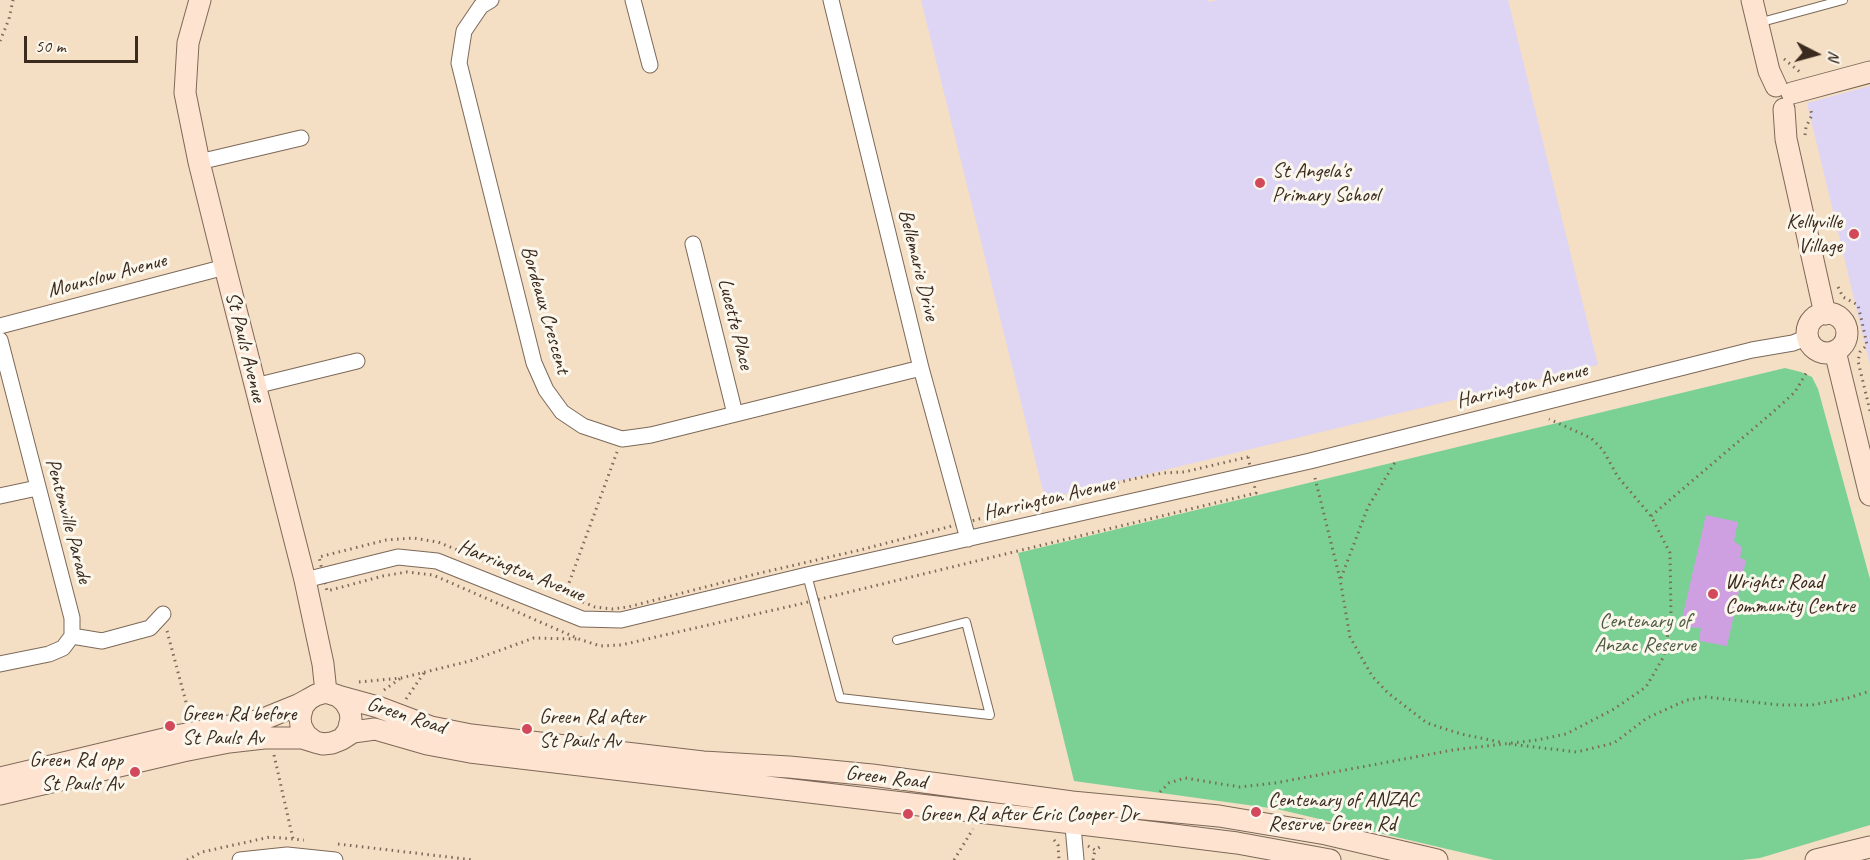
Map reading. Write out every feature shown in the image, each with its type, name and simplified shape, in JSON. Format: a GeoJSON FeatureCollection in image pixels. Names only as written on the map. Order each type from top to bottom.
{"type":"FeatureCollection","features":[{"type":"Feature","properties":{"kind":"main road","name":"St Pauls Avenue"},"geometry":{"type":"LineString","coordinates":[[200,0],[188,44],[185,93],[199,162],[305,580],[322,664],[324,696]]}},
{"type":"Feature","properties":{"kind":"main road"},"geometry":{"type":"LineString","coordinates":[[1752,0],[1769,71],[1790,95],[1786,139],[1825,314]]}},
{"type":"Feature","properties":{"kind":"main road"},"geometry":{"type":"LineString","coordinates":[[1790,95],[1870,72]]}},
{"type":"Feature","properties":{"kind":"main road"},"geometry":{"type":"LineString","coordinates":[[1820,315],[1835,315],[1845,326],[1845,341],[1835,351],[1825,353],[1816,350],[1808,337],[1807,332],[1811,322],[1820,315]]}},
{"type":"Feature","properties":{"kind":"main road"},"geometry":{"type":"LineString","coordinates":[[1835,351],[1870,495]]}},
{"type":"Feature","properties":{"kind":"main road"},"geometry":{"type":"LineString","coordinates":[[315,742],[306,735],[301,726],[300,717],[303,706],[324,696]]}},
{"type":"Feature","properties":{"kind":"main road"},"geometry":{"type":"LineString","coordinates":[[0,778],[181,735],[261,720],[324,696],[345,702],[350,711],[348,731],[342,739],[332,743],[323,744],[302,738],[264,738],[229,742],[172,753],[0,795]]}},
{"type":"Feature","properties":{"kind":"main road","name":"Green Road"},"geometry":{"type":"LineString","coordinates":[[324,696],[378,707],[431,727],[471,735],[703,762],[860,774],[1330,860]]}},
{"type":"Feature","properties":{"kind":"main road","name":"Green Road"},"geometry":{"type":"LineString","coordinates":[[342,739],[352,732],[375,729],[427,744],[470,752],[1072,812],[1219,816],[1326,834],[1437,860]]}},
{"type":"Feature","properties":{"kind":"main road"},"geometry":{"type":"LineString","coordinates":[[1816,860],[1870,847]]}},
{"type":"Feature","properties":{"kind":"street","name":"Bordeaux Crescent"},"geometry":{"type":"LineString","coordinates":[[491,0],[481,6],[464,31],[459,63],[534,363],[546,390],[562,411],[583,426],[621,439],[651,435],[921,369]]}},
{"type":"Feature","properties":{"kind":"street"},"geometry":{"type":"LineString","coordinates":[[633,0],[650,65]]}},
{"type":"Feature","properties":{"kind":"street","name":"Bellemarie Drive"},"geometry":{"type":"LineString","coordinates":[[831,0],[921,369],[968,539]]}},
{"type":"Feature","properties":{"kind":"street"},"geometry":{"type":"LineString","coordinates":[[199,162],[301,138]]}},
{"type":"Feature","properties":{"kind":"street","name":"Lucette Place"},"geometry":{"type":"LineString","coordinates":[[693,244],[735,414]]}},
{"type":"Feature","properties":{"kind":"street","name":"Mounslow Avenue"},"geometry":{"type":"LineString","coordinates":[[0,326],[225,267]]}},
{"type":"Feature","properties":{"kind":"street","name":"Harrington Avenue"},"geometry":{"type":"LineString","coordinates":[[305,580],[398,557],[437,561],[582,620],[621,620],[807,575],[1311,461],[1752,350],[1793,343],[1808,337]]}},
{"type":"Feature","properties":{"kind":"street","name":"Pentonville Parade"},"geometry":{"type":"LineString","coordinates":[[0,340],[72,618],[72,636]]}},
{"type":"Feature","properties":{"kind":"street"},"geometry":{"type":"LineString","coordinates":[[255,386],[357,362]]}},
{"type":"Feature","properties":{"kind":"street"},"geometry":{"type":"LineString","coordinates":[[0,496],[38,488]]}},
{"type":"Feature","properties":{"kind":"street"},"geometry":{"type":"LineString","coordinates":[[0,664],[49,654],[63,648],[72,636],[102,640],[150,628],[163,614]]}},
{"type":"Feature","properties":{"kind":"street"},"geometry":{"type":"LineString","coordinates":[[1072,812],[1076,860]]}},
{"type":"Feature","properties":{"kind":"street"},"geometry":{"type":"LineString","coordinates":[[240,860],[287,855],[335,860]]}},
{"type":"Feature","properties":{"kind":"lane"},"geometry":{"type":"LineString","coordinates":[[1757,23],[1843,0]]}},
{"type":"Feature","properties":{"kind":"lane"},"geometry":{"type":"LineString","coordinates":[[807,575],[840,698],[990,715],[966,622],[897,640]]}},
{"type":"Feature","properties":{"kind":"path"},"geometry":{"type":"LineString","coordinates":[[0,41],[9,19],[13,0]]}},
{"type":"Feature","properties":{"kind":"path"},"geometry":{"type":"LineString","coordinates":[[1783,58],[1800,71],[1790,95],[1812,115],[1806,127],[1804,141]]}},
{"type":"Feature","properties":{"kind":"path"},"geometry":{"type":"LineString","coordinates":[[1838,285],[1843,297],[1858,305],[1867,345],[1860,352],[1858,361],[1870,411]]}},
{"type":"Feature","properties":{"kind":"path"},"geometry":{"type":"LineString","coordinates":[[1651,516],[1795,392],[1808,370]]}},
{"type":"Feature","properties":{"kind":"path"},"geometry":{"type":"LineString","coordinates":[[1160,792],[1169,783],[1185,778],[1240,787],[1275,783],[1432,753],[1537,740],[1566,734],[1614,710],[1646,687],[1664,656],[1671,616],[1670,553],[1651,516],[1618,477],[1603,450],[1591,438],[1549,419]]}},
{"type":"Feature","properties":{"kind":"path"},"geometry":{"type":"LineString","coordinates":[[565,594],[621,439]]}},
{"type":"Feature","properties":{"kind":"path"},"geometry":{"type":"LineString","coordinates":[[979,519],[1063,500],[1083,491],[1133,479],[1163,473],[1184,472],[1248,458]]}},
{"type":"Feature","properties":{"kind":"path"},"geometry":{"type":"LineString","coordinates":[[1340,579],[1368,507],[1397,459]]}},
{"type":"Feature","properties":{"kind":"path"},"geometry":{"type":"LineString","coordinates":[[1315,478],[1340,579],[1350,637],[1372,676],[1388,693],[1427,723],[1461,734],[1502,743],[1577,752],[1614,743],[1647,718],[1688,700],[1706,697],[1780,705],[1812,705],[1870,691]]}},
{"type":"Feature","properties":{"kind":"path"},"geometry":{"type":"LineString","coordinates":[[319,557],[386,540],[413,538],[438,542],[595,607],[612,609],[628,607],[947,527]]}},
{"type":"Feature","properties":{"kind":"path"},"geometry":{"type":"LineString","coordinates":[[163,614],[190,717]]}},
{"type":"Feature","properties":{"kind":"path"},"geometry":{"type":"LineString","coordinates":[[357,682],[401,678],[470,661],[534,638],[579,639]]}},
{"type":"Feature","properties":{"kind":"path"},"geometry":{"type":"LineString","coordinates":[[404,705],[408,694],[415,689],[425,672]]}},
{"type":"Feature","properties":{"kind":"path"},"geometry":{"type":"LineString","coordinates":[[380,693],[401,678]]}},
{"type":"Feature","properties":{"kind":"path"},"geometry":{"type":"LineString","coordinates":[[273,750],[297,856]]}},
{"type":"Feature","properties":{"kind":"path"},"geometry":{"type":"LineString","coordinates":[[954,860],[974,827]]}},
{"type":"Feature","properties":{"kind":"path"},"geometry":{"type":"LineString","coordinates":[[1058,845],[1059,860]]}},
{"type":"Feature","properties":{"kind":"path"},"geometry":{"type":"LineString","coordinates":[[1093,860],[1095,850]]}},
{"type":"Feature","properties":{"kind":"shaded area","name":"St Angela's Primary School"},"geometry":{"type":"Polygon","coordinates":[[[921,0],[1208,0],[1209,2],[1217,0],[1508,0],[1598,365],[1045,499],[921,0]]]}},
{"type":"Feature","properties":{"kind":"shaded area","name":"Kellyville Village"},"geometry":{"type":"Polygon","coordinates":[[[1870,86],[1870,365],[1807,103],[1870,86]]]}},
{"type":"Feature","properties":{"kind":"green space","name":"Centenary of Anzac Reserve"},"geometry":{"type":"Polygon","coordinates":[[[1785,368],[1812,377],[1818,389],[1870,579],[1870,825],[1760,858],[1742,860],[1494,860],[1277,809],[1074,781],[1018,553],[1785,368]]]}},
{"type":"Feature","properties":{"kind":"building","name":"Wrights Road Community Centre"},"geometry":{"type":"Polygon","coordinates":[[[1706,515],[1738,522],[1734,541],[1742,547],[1740,558],[1746,560],[1727,646],[1699,641],[1701,628],[1680,627],[1706,515]]]}},
{"type":"Feature","properties":{"kind":"place","name":"St Angela's Primary School"},"geometry":{"type":"Point","coordinates":[1260,183]}},
{"type":"Feature","properties":{"kind":"place","name":"Kellyville Village"},"geometry":{"type":"Point","coordinates":[1854,234]}},
{"type":"Feature","properties":{"kind":"place","name":"Wrights Road Community Centre"},"geometry":{"type":"Point","coordinates":[1713,594]}},
{"type":"Feature","properties":{"kind":"place","name":"Green Rd before St Pauls Av"},"geometry":{"type":"Point","coordinates":[170,726]}},
{"type":"Feature","properties":{"kind":"place","name":"Green Rd after St Pauls Av"},"geometry":{"type":"Point","coordinates":[527,729]}},
{"type":"Feature","properties":{"kind":"place","name":"Green Rd opp St Pauls Av"},"geometry":{"type":"Point","coordinates":[135,772]}},
{"type":"Feature","properties":{"kind":"place","name":"Centenary of ANZAC Reserve, Green Rd"},"geometry":{"type":"Point","coordinates":[1256,812]}},
{"type":"Feature","properties":{"kind":"place","name":"Green Rd after Eric Cooper Dr"},"geometry":{"type":"Point","coordinates":[908,814]}}]}
